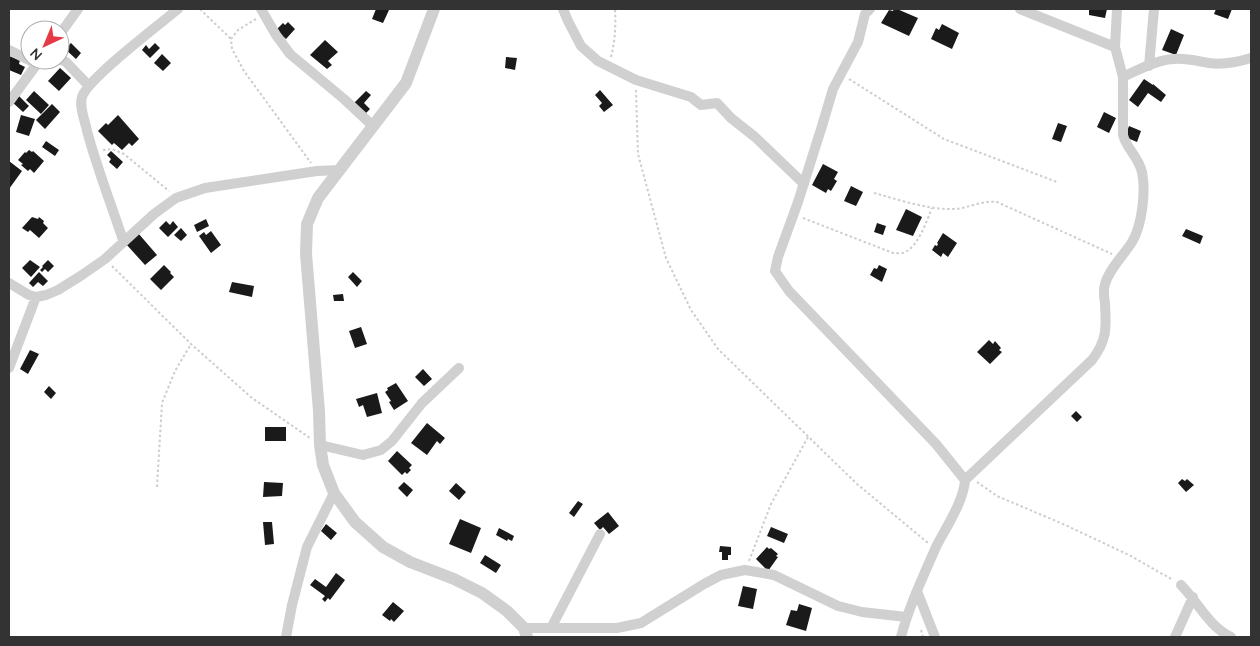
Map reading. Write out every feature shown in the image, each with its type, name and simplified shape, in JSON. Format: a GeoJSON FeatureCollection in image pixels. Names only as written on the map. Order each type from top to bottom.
{"type":"FeatureCollection","features":[{"type":"Feature","properties":{"kind":"street"},"geometry":{"type":"LineString","coordinates":[[70,20],[78,9]]}},
{"type":"Feature","properties":{"kind":"street"},"geometry":{"type":"LineString","coordinates":[[123,240],[92,152],[82,111],[82,97],[88,85],[178,9]]}},
{"type":"Feature","properties":{"kind":"street"},"geometry":{"type":"LineString","coordinates":[[434,9],[406,83],[318,198],[307,224],[306,254],[323,465],[334,493],[355,522],[383,547],[410,562],[454,579],[482,593],[507,611],[526,633],[551,628],[617,628],[641,623],[721,575],[745,570],[774,576],[838,606],[862,612],[906,618]]}},
{"type":"Feature","properties":{"kind":"street"},"geometry":{"type":"LineString","coordinates":[[563,9],[581,46],[598,61],[636,80],[691,97],[701,105],[717,103],[804,184]]}},
{"type":"Feature","properties":{"kind":"street"},"geometry":{"type":"LineString","coordinates":[[870,9],[865,14],[858,42],[850,59],[832,89],[804,184],[775,268],[789,291],[967,478]]}},
{"type":"Feature","properties":{"kind":"street"},"geometry":{"type":"LineString","coordinates":[[1020,9],[1115,47]]}},
{"type":"Feature","properties":{"kind":"street"},"geometry":{"type":"LineString","coordinates":[[901,637],[906,618],[917,591],[958,504],[967,478],[1092,360],[1098,353],[1106,333],[1105,284],[1133,240],[1140,219],[1144,194],[1139,162],[1124,140],[1123,135],[1123,77],[1115,47],[1116,9]]}},
{"type":"Feature","properties":{"kind":"street"},"geometry":{"type":"LineString","coordinates":[[1149,66],[1154,9]]}},
{"type":"Feature","properties":{"kind":"street"},"geometry":{"type":"LineString","coordinates":[[262,11],[290,54],[373,126]]}},
{"type":"Feature","properties":{"kind":"street"},"geometry":{"type":"LineString","coordinates":[[1123,77],[1145,65],[1149,66],[1171,58],[1193,59],[1210,63],[1236,62],[1251,58]]}},
{"type":"Feature","properties":{"kind":"street"},"geometry":{"type":"LineString","coordinates":[[70,66],[88,85]]}},
{"type":"Feature","properties":{"kind":"street"},"geometry":{"type":"LineString","coordinates":[[9,102],[34,70]]}},
{"type":"Feature","properties":{"kind":"street"},"geometry":{"type":"LineString","coordinates":[[9,283],[36,297],[58,290],[82,276],[105,259],[123,240],[176,198],[205,188],[340,170]]}},
{"type":"Feature","properties":{"kind":"street"},"geometry":{"type":"LineString","coordinates":[[9,368],[36,297]]}},
{"type":"Feature","properties":{"kind":"street"},"geometry":{"type":"LineString","coordinates":[[320,445],[363,455],[382,450],[392,441],[422,403],[459,368]]}},
{"type":"Feature","properties":{"kind":"street"},"geometry":{"type":"LineString","coordinates":[[286,637],[307,546],[334,493]]}},
{"type":"Feature","properties":{"kind":"street"},"geometry":{"type":"LineString","coordinates":[[551,628],[600,534]]}},
{"type":"Feature","properties":{"kind":"street"},"geometry":{"type":"LineString","coordinates":[[1182,585],[1208,619],[1223,633],[1231,637]]}},
{"type":"Feature","properties":{"kind":"street"},"geometry":{"type":"LineString","coordinates":[[917,591],[935,637]]}},
{"type":"Feature","properties":{"kind":"street"},"geometry":{"type":"LineString","coordinates":[[1175,637],[1193,597]]}},
{"type":"Feature","properties":{"kind":"path"},"geometry":{"type":"LineString","coordinates":[[200,9],[231,40],[232,48],[244,72],[317,172]]}},
{"type":"Feature","properties":{"kind":"path"},"geometry":{"type":"LineString","coordinates":[[608,67],[613,48],[615,9]]}},
{"type":"Feature","properties":{"kind":"path"},"geometry":{"type":"LineString","coordinates":[[231,40],[238,30],[262,11]]}},
{"type":"Feature","properties":{"kind":"path"},"geometry":{"type":"LineString","coordinates":[[840,74],[944,139],[1057,182]]}},
{"type":"Feature","properties":{"kind":"path"},"geometry":{"type":"LineString","coordinates":[[636,80],[638,154],[666,258],[691,310],[718,349],[857,484],[936,549]]}},
{"type":"Feature","properties":{"kind":"path"},"geometry":{"type":"LineString","coordinates":[[92,152],[112,149],[124,154],[176,198]]}},
{"type":"Feature","properties":{"kind":"path"},"geometry":{"type":"LineString","coordinates":[[874,193],[932,208],[956,209],[988,200],[997,202],[1120,258]]}},
{"type":"Feature","properties":{"kind":"path"},"geometry":{"type":"LineString","coordinates":[[794,214],[893,253],[900,253],[906,252],[914,245],[924,228],[932,208]]}},
{"type":"Feature","properties":{"kind":"path"},"geometry":{"type":"LineString","coordinates":[[105,259],[191,344],[252,398],[320,445]]}},
{"type":"Feature","properties":{"kind":"path"},"geometry":{"type":"LineString","coordinates":[[157,487],[162,403],[175,371],[191,344]]}},
{"type":"Feature","properties":{"kind":"path"},"geometry":{"type":"LineString","coordinates":[[745,570],[771,504],[808,436]]}},
{"type":"Feature","properties":{"kind":"path"},"geometry":{"type":"LineString","coordinates":[[967,478],[997,496],[1128,555],[1182,585]]}},
{"type":"Feature","properties":{"kind":"building"},"geometry":{"type":"Polygon","coordinates":[[[376,9],[389,10],[383,23],[372,19],[376,9]]]}},
{"type":"Feature","properties":{"kind":"building"},"geometry":{"type":"Polygon","coordinates":[[[894,9],[918,18],[909,36],[881,23],[889,10],[893,11],[894,9]]]}},
{"type":"Feature","properties":{"kind":"building"},"geometry":{"type":"Polygon","coordinates":[[[1089,9],[1107,9],[1105,18],[1089,15],[1089,9]]]}},
{"type":"Feature","properties":{"kind":"building"},"geometry":{"type":"Polygon","coordinates":[[[1216,9],[1232,9],[1228,19],[1214,14],[1216,9]]]}},
{"type":"Feature","properties":{"kind":"building"},"geometry":{"type":"Polygon","coordinates":[[[288,22],[295,29],[286,39],[276,30],[283,23],[285,25],[288,22]]]}},
{"type":"Feature","properties":{"kind":"building"},"geometry":{"type":"Polygon","coordinates":[[[942,24],[959,33],[952,49],[931,39],[936,28],[939,30],[942,24]]]}},
{"type":"Feature","properties":{"kind":"building"},"geometry":{"type":"Polygon","coordinates":[[[1171,29],[1184,35],[1176,55],[1162,50],[1171,29]]]}},
{"type":"Feature","properties":{"kind":"building"},"geometry":{"type":"Polygon","coordinates":[[[325,40],[338,52],[328,61],[332,65],[327,69],[310,55],[325,40]]]}},
{"type":"Feature","properties":{"kind":"building"},"geometry":{"type":"Polygon","coordinates":[[[155,43],[160,48],[150,58],[142,50],[146,45],[149,49],[155,43]]]}},
{"type":"Feature","properties":{"kind":"building"},"geometry":{"type":"Polygon","coordinates":[[[70,44],[81,53],[76,59],[70,54],[70,44]]]}},
{"type":"Feature","properties":{"kind":"building"},"geometry":{"type":"Polygon","coordinates":[[[162,54],[171,63],[163,71],[154,63],[162,54]]]}},
{"type":"Feature","properties":{"kind":"building"},"geometry":{"type":"Polygon","coordinates":[[[9,56],[20,60],[20,70],[24,70],[21,75],[9,70],[9,56]]]}},
{"type":"Feature","properties":{"kind":"building"},"geometry":{"type":"Polygon","coordinates":[[[506,57],[517,58],[515,70],[505,68],[506,57]]]}},
{"type":"Feature","properties":{"kind":"building"},"geometry":{"type":"Polygon","coordinates":[[[58,70],[62,70],[71,78],[59,91],[48,81],[58,70]]]}},
{"type":"Feature","properties":{"kind":"building"},"geometry":{"type":"Polygon","coordinates":[[[1144,79],[1166,95],[1161,102],[1148,93],[1138,107],[1129,100],[1144,79]]]}},
{"type":"Feature","properties":{"kind":"building"},"geometry":{"type":"Polygon","coordinates":[[[600,90],[613,105],[604,112],[599,106],[602,103],[595,95],[600,90]]]}},
{"type":"Feature","properties":{"kind":"building"},"geometry":{"type":"Polygon","coordinates":[[[34,91],[49,105],[41,114],[26,100],[34,91]]]}},
{"type":"Feature","properties":{"kind":"building"},"geometry":{"type":"Polygon","coordinates":[[[366,91],[371,95],[364,103],[370,109],[364,115],[353,104],[366,91]]]}},
{"type":"Feature","properties":{"kind":"building"},"geometry":{"type":"Polygon","coordinates":[[[17,94],[29,106],[23,112],[11,101],[17,94]]]}},
{"type":"Feature","properties":{"kind":"building"},"geometry":{"type":"Polygon","coordinates":[[[52,104],[60,112],[45,129],[36,120],[52,104]]]}},
{"type":"Feature","properties":{"kind":"building"},"geometry":{"type":"Polygon","coordinates":[[[1104,112],[1116,118],[1109,133],[1097,127],[1104,112]]]}},
{"type":"Feature","properties":{"kind":"building"},"geometry":{"type":"Polygon","coordinates":[[[21,115],[35,119],[29,136],[16,132],[21,115]]]}},
{"type":"Feature","properties":{"kind":"building"},"geometry":{"type":"Polygon","coordinates":[[[118,115],[139,139],[132,146],[129,143],[122,150],[114,143],[112,145],[98,131],[106,123],[108,125],[118,115]]]}},
{"type":"Feature","properties":{"kind":"building"},"geometry":{"type":"Polygon","coordinates":[[[1058,123],[1067,126],[1061,142],[1052,139],[1058,123]]]}},
{"type":"Feature","properties":{"kind":"building"},"geometry":{"type":"Polygon","coordinates":[[[1129,126],[1141,131],[1137,142],[1125,137],[1129,126]]]}},
{"type":"Feature","properties":{"kind":"building"},"geometry":{"type":"Polygon","coordinates":[[[46,141],[59,150],[55,156],[42,147],[46,141]]]}},
{"type":"Feature","properties":{"kind":"building"},"geometry":{"type":"Polygon","coordinates":[[[29,150],[33,151],[44,161],[34,173],[30,169],[28,171],[18,160],[29,150]]]}},
{"type":"Feature","properties":{"kind":"building"},"geometry":{"type":"Polygon","coordinates":[[[111,151],[123,162],[117,169],[109,162],[111,159],[107,155],[111,151]]]}},
{"type":"Feature","properties":{"kind":"building"},"geometry":{"type":"Polygon","coordinates":[[[9,161],[22,171],[9,189],[10,173],[9,161]]]}},
{"type":"Feature","properties":{"kind":"building"},"geometry":{"type":"Polygon","coordinates":[[[823,164],[838,172],[834,179],[837,181],[831,191],[828,189],[826,193],[812,185],[823,164]]]}},
{"type":"Feature","properties":{"kind":"building"},"geometry":{"type":"Polygon","coordinates":[[[851,186],[863,192],[856,206],[844,201],[851,186]]]}},
{"type":"Feature","properties":{"kind":"building"},"geometry":{"type":"Polygon","coordinates":[[[906,209],[922,217],[913,236],[896,230],[906,209]]]}},
{"type":"Feature","properties":{"kind":"building"},"geometry":{"type":"Polygon","coordinates":[[[32,217],[38,219],[39,217],[48,228],[39,238],[30,230],[28,232],[22,228],[32,217]]]}},
{"type":"Feature","properties":{"kind":"building"},"geometry":{"type":"Polygon","coordinates":[[[206,219],[209,226],[197,232],[194,225],[206,219]]]}},
{"type":"Feature","properties":{"kind":"building"},"geometry":{"type":"Polygon","coordinates":[[[166,221],[170,225],[173,221],[178,227],[168,237],[159,228],[166,221]]]}},
{"type":"Feature","properties":{"kind":"building"},"geometry":{"type":"Polygon","coordinates":[[[877,223],[886,226],[883,235],[874,232],[877,223]]]}},
{"type":"Feature","properties":{"kind":"building"},"geometry":{"type":"Polygon","coordinates":[[[181,228],[187,235],[181,241],[174,235],[181,228]]]}},
{"type":"Feature","properties":{"kind":"building"},"geometry":{"type":"Polygon","coordinates":[[[1186,229],[1203,236],[1200,244],[1182,236],[1186,229]]]}},
{"type":"Feature","properties":{"kind":"building"},"geometry":{"type":"Polygon","coordinates":[[[211,231],[221,245],[211,253],[199,236],[204,232],[206,235],[211,231]]]}},
{"type":"Feature","properties":{"kind":"building"},"geometry":{"type":"Polygon","coordinates":[[[138,233],[157,255],[145,265],[126,244],[138,233]]]}},
{"type":"Feature","properties":{"kind":"building"},"geometry":{"type":"Polygon","coordinates":[[[943,233],[957,243],[948,257],[943,253],[941,257],[932,250],[935,245],[937,246],[943,233]]]}},
{"type":"Feature","properties":{"kind":"building"},"geometry":{"type":"Polygon","coordinates":[[[30,260],[40,267],[31,277],[22,268],[30,260]]]}},
{"type":"Feature","properties":{"kind":"building"},"geometry":{"type":"Polygon","coordinates":[[[48,260],[54,266],[48,272],[45,269],[42,272],[40,270],[42,266],[48,260]]]}},
{"type":"Feature","properties":{"kind":"building"},"geometry":{"type":"Polygon","coordinates":[[[164,265],[174,277],[161,290],[150,279],[164,265]]]}},
{"type":"Feature","properties":{"kind":"building"},"geometry":{"type":"Polygon","coordinates":[[[879,265],[887,269],[882,282],[870,275],[874,268],[877,269],[879,265]]]}},
{"type":"Feature","properties":{"kind":"building"},"geometry":{"type":"Polygon","coordinates":[[[39,272],[48,281],[43,286],[38,282],[33,287],[29,283],[39,272]]]}},
{"type":"Feature","properties":{"kind":"building"},"geometry":{"type":"Polygon","coordinates":[[[353,272],[362,281],[357,287],[348,277],[353,272]]]}},
{"type":"Feature","properties":{"kind":"building"},"geometry":{"type":"Polygon","coordinates":[[[232,282],[254,286],[252,297],[229,292],[232,282]]]}},
{"type":"Feature","properties":{"kind":"building"},"geometry":{"type":"Polygon","coordinates":[[[343,294],[344,301],[334,301],[333,295],[343,294]]]}},
{"type":"Feature","properties":{"kind":"building"},"geometry":{"type":"Polygon","coordinates":[[[361,327],[367,344],[355,348],[349,331],[361,327]]]}},
{"type":"Feature","properties":{"kind":"building"},"geometry":{"type":"Polygon","coordinates":[[[989,340],[993,344],[995,341],[1002,352],[990,364],[977,352],[989,340]]]}},
{"type":"Feature","properties":{"kind":"building"},"geometry":{"type":"Polygon","coordinates":[[[30,350],[39,354],[28,374],[20,369],[30,350]]]}},
{"type":"Feature","properties":{"kind":"building"},"geometry":{"type":"Polygon","coordinates":[[[423,369],[432,379],[424,386],[415,377],[423,369]]]}},
{"type":"Feature","properties":{"kind":"building"},"geometry":{"type":"Polygon","coordinates":[[[396,383],[408,401],[394,410],[385,392],[388,390],[387,388],[396,383]]]}},
{"type":"Feature","properties":{"kind":"building"},"geometry":{"type":"Polygon","coordinates":[[[49,386],[56,393],[51,399],[44,392],[49,386]]]}},
{"type":"Feature","properties":{"kind":"building"},"geometry":{"type":"Polygon","coordinates":[[[377,393],[382,413],[367,417],[363,405],[359,407],[356,399],[377,393]]]}},
{"type":"Feature","properties":{"kind":"building"},"geometry":{"type":"Polygon","coordinates":[[[1076,411],[1082,417],[1077,422],[1071,416],[1076,411]]]}},
{"type":"Feature","properties":{"kind":"building"},"geometry":{"type":"Polygon","coordinates":[[[427,423],[445,438],[440,444],[437,441],[427,455],[411,443],[427,423]]]}},
{"type":"Feature","properties":{"kind":"building"},"geometry":{"type":"Polygon","coordinates":[[[265,427],[286,427],[286,441],[265,441],[265,427]]]}},
{"type":"Feature","properties":{"kind":"building"},"geometry":{"type":"Polygon","coordinates":[[[397,451],[412,465],[409,468],[411,470],[407,474],[405,472],[402,475],[388,461],[397,451]]]}},
{"type":"Feature","properties":{"kind":"building"},"geometry":{"type":"Polygon","coordinates":[[[1182,479],[1185,481],[1187,479],[1194,485],[1186,492],[1178,483],[1182,479]]]}},
{"type":"Feature","properties":{"kind":"building"},"geometry":{"type":"Polygon","coordinates":[[[264,482],[283,483],[282,496],[263,497],[264,482]]]}},
{"type":"Feature","properties":{"kind":"building"},"geometry":{"type":"Polygon","coordinates":[[[404,482],[413,490],[407,497],[398,488],[404,482]]]}},
{"type":"Feature","properties":{"kind":"building"},"geometry":{"type":"Polygon","coordinates":[[[456,483],[466,492],[459,500],[449,491],[456,483]]]}},
{"type":"Feature","properties":{"kind":"building"},"geometry":{"type":"Polygon","coordinates":[[[578,501],[583,504],[574,517],[569,513],[578,501]]]}},
{"type":"Feature","properties":{"kind":"building"},"geometry":{"type":"Polygon","coordinates":[[[608,512],[619,526],[609,534],[603,527],[600,530],[594,523],[608,512]]]}},
{"type":"Feature","properties":{"kind":"building"},"geometry":{"type":"Polygon","coordinates":[[[460,519],[481,528],[471,553],[449,544],[460,519]]]}},
{"type":"Feature","properties":{"kind":"building"},"geometry":{"type":"Polygon","coordinates":[[[263,522],[272,522],[274,544],[265,545],[263,522]]]}},
{"type":"Feature","properties":{"kind":"building"},"geometry":{"type":"Polygon","coordinates":[[[326,524],[337,533],[331,540],[321,531],[326,524]]]}},
{"type":"Feature","properties":{"kind":"building"},"geometry":{"type":"Polygon","coordinates":[[[771,527],[788,534],[784,543],[767,536],[771,527]]]}},
{"type":"Feature","properties":{"kind":"building"},"geometry":{"type":"Polygon","coordinates":[[[499,528],[514,536],[512,541],[508,539],[507,541],[496,535],[499,528]]]}},
{"type":"Feature","properties":{"kind":"building"},"geometry":{"type":"Polygon","coordinates":[[[720,546],[731,547],[731,555],[728,555],[728,560],[722,560],[722,552],[719,552],[720,546]]]}},
{"type":"Feature","properties":{"kind":"building"},"geometry":{"type":"Polygon","coordinates":[[[767,547],[778,554],[776,556],[778,557],[768,571],[756,559],[767,547]]]}},
{"type":"Feature","properties":{"kind":"building"},"geometry":{"type":"Polygon","coordinates":[[[485,555],[501,565],[496,573],[480,563],[485,555]]]}},
{"type":"Feature","properties":{"kind":"building"},"geometry":{"type":"Polygon","coordinates":[[[336,573],[345,580],[330,600],[328,598],[325,602],[322,599],[325,596],[310,585],[315,579],[326,587],[336,573]]]}},
{"type":"Feature","properties":{"kind":"building"},"geometry":{"type":"Polygon","coordinates":[[[743,586],[757,589],[753,609],[738,606],[743,586]]]}},
{"type":"Feature","properties":{"kind":"building"},"geometry":{"type":"Polygon","coordinates":[[[393,602],[404,611],[394,622],[382,615],[393,602]]]}},
{"type":"Feature","properties":{"kind":"building"},"geometry":{"type":"Polygon","coordinates":[[[799,604],[812,608],[806,631],[786,625],[791,610],[797,611],[799,604]]]}}]}
